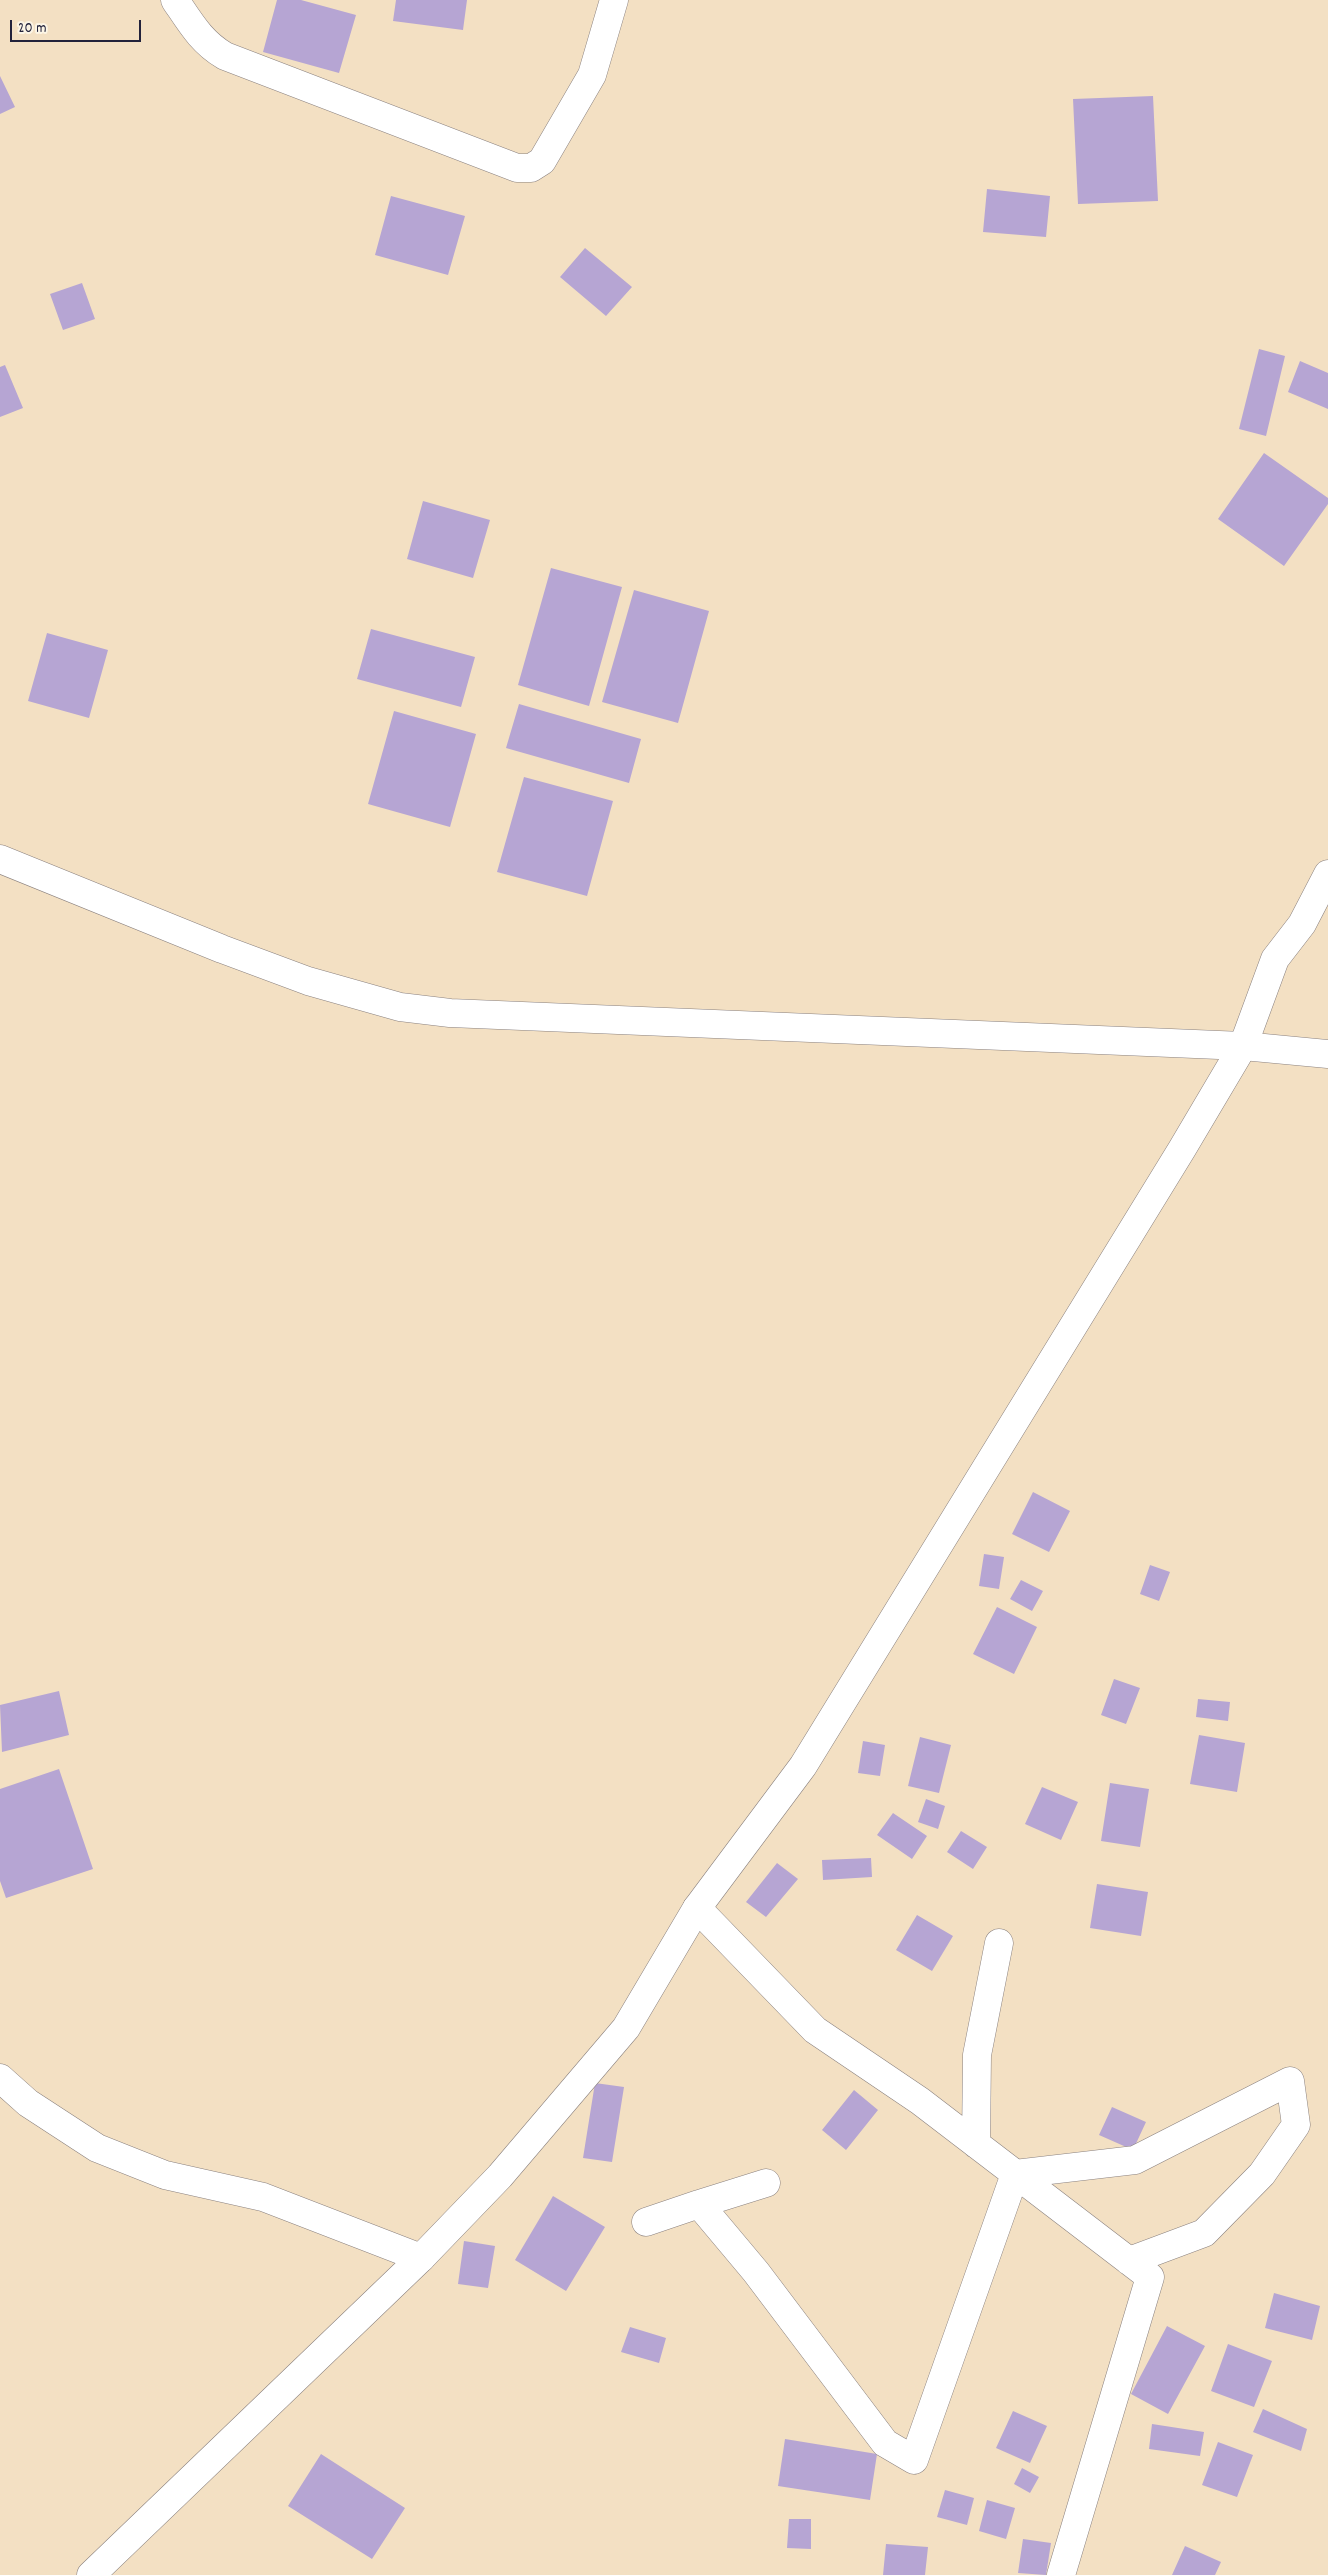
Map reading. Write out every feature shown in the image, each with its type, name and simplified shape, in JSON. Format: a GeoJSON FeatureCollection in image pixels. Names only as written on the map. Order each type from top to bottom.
{"type":"FeatureCollection","features":[{"type":"Feature","properties":{"kind":"street"},"geometry":{"type":"LineString","coordinates":[[175,0],[200,37],[211,48],[225,56],[517,168],[531,168],[542,161],[592,75],[614,0]]}},
{"type":"Feature","properties":{"kind":"street"},"geometry":{"type":"LineString","coordinates":[[0,859],[222,949],[308,981],[400,1007],[450,1013],[1243,1046],[1328,1054]]}},
{"type":"Feature","properties":{"kind":"street"},"geometry":{"type":"LineString","coordinates":[[91,2575],[421,2258],[500,2176],[626,2028],[697,1908],[803,1766],[1243,1046],[1275,959],[1302,924],[1328,874]]}},
{"type":"Feature","properties":{"kind":"street"},"geometry":{"type":"LineString","coordinates":[[697,1908],[815,2030],[920,2101],[1150,2277],[1060,2575]]}},
{"type":"Feature","properties":{"kind":"street"},"geometry":{"type":"LineString","coordinates":[[976,2144],[977,2055],[999,1943]]}},
{"type":"Feature","properties":{"kind":"street"},"geometry":{"type":"LineString","coordinates":[[0,2078],[28,2103],[96,2148],[165,2175],[263,2197],[421,2258]]}},
{"type":"Feature","properties":{"kind":"street"},"geometry":{"type":"LineString","coordinates":[[1014,2174],[1135,2160],[1290,2081],[1296,2125],[1262,2174],[1204,2234],[1129,2261]]}},
{"type":"Feature","properties":{"kind":"street"},"geometry":{"type":"LineString","coordinates":[[698,2204],[756,2272],[885,2442],[914,2460],[1014,2174]]}},
{"type":"Feature","properties":{"kind":"street"},"geometry":{"type":"LineString","coordinates":[[646,2222],[766,2183]]}},
{"type":"Feature","properties":{"kind":"building"},"geometry":{"type":"Polygon","coordinates":[[[277,0],[301,0],[356,15],[339,73],[263,52],[277,0]]]}},
{"type":"Feature","properties":{"kind":"building"},"geometry":{"type":"Polygon","coordinates":[[[396,0],[467,0],[463,30],[393,21],[396,0]]]}},
{"type":"Feature","properties":{"kind":"building"},"geometry":{"type":"Polygon","coordinates":[[[0,76],[15,107],[0,114],[0,76]]]}},
{"type":"Feature","properties":{"kind":"building"},"geometry":{"type":"Polygon","coordinates":[[[1153,96],[1158,201],[1078,204],[1073,99],[1153,96]]]}},
{"type":"Feature","properties":{"kind":"building"},"geometry":{"type":"Polygon","coordinates":[[[987,189],[1050,196],[1046,237],[983,232],[987,189]]]}},
{"type":"Feature","properties":{"kind":"building"},"geometry":{"type":"Polygon","coordinates":[[[391,196],[465,216],[448,275],[375,255],[391,196]]]}},
{"type":"Feature","properties":{"kind":"building"},"geometry":{"type":"Polygon","coordinates":[[[585,248],[632,287],[606,316],[560,277],[585,248]]]}},
{"type":"Feature","properties":{"kind":"building"},"geometry":{"type":"Polygon","coordinates":[[[82,283],[95,319],[63,330],[50,294],[82,283]]]}},
{"type":"Feature","properties":{"kind":"building"},"geometry":{"type":"Polygon","coordinates":[[[1259,349],[1285,356],[1266,436],[1239,429],[1259,349]]]}},
{"type":"Feature","properties":{"kind":"building"},"geometry":{"type":"Polygon","coordinates":[[[1300,361],[1328,373],[1328,409],[1288,392],[1300,361]]]}},
{"type":"Feature","properties":{"kind":"building"},"geometry":{"type":"Polygon","coordinates":[[[5,365],[23,408],[0,417],[0,367],[5,365]]]}},
{"type":"Feature","properties":{"kind":"building"},"geometry":{"type":"Polygon","coordinates":[[[1264,453],[1328,498],[1328,504],[1284,566],[1218,519],[1264,453]]]}},
{"type":"Feature","properties":{"kind":"building"},"geometry":{"type":"Polygon","coordinates":[[[423,501],[490,520],[473,578],[407,559],[423,501]]]}},
{"type":"Feature","properties":{"kind":"building"},"geometry":{"type":"Polygon","coordinates":[[[551,568],[622,587],[589,706],[518,685],[551,568]]]}},
{"type":"Feature","properties":{"kind":"building"},"geometry":{"type":"Polygon","coordinates":[[[634,590],[709,611],[678,723],[602,702],[634,590]]]}},
{"type":"Feature","properties":{"kind":"building"},"geometry":{"type":"Polygon","coordinates":[[[371,629],[475,657],[461,707],[357,679],[371,629]]]}},
{"type":"Feature","properties":{"kind":"building"},"geometry":{"type":"Polygon","coordinates":[[[47,633],[108,650],[89,718],[28,701],[47,633]]]}},
{"type":"Feature","properties":{"kind":"building"},"geometry":{"type":"Polygon","coordinates":[[[519,704],[641,739],[629,783],[506,748],[519,704]]]}},
{"type":"Feature","properties":{"kind":"building"},"geometry":{"type":"Polygon","coordinates":[[[394,711],[476,734],[450,827],[368,804],[394,711]]]}},
{"type":"Feature","properties":{"kind":"building"},"geometry":{"type":"Polygon","coordinates":[[[524,777],[613,801],[587,896],[497,872],[524,777]]]}},
{"type":"Feature","properties":{"kind":"building"},"geometry":{"type":"Polygon","coordinates":[[[1033,1492],[1070,1511],[1049,1552],[1012,1534],[1033,1492]]]}},
{"type":"Feature","properties":{"kind":"building"},"geometry":{"type":"Polygon","coordinates":[[[984,1554],[1004,1557],[999,1589],[979,1586],[984,1554]]]}},
{"type":"Feature","properties":{"kind":"building"},"geometry":{"type":"Polygon","coordinates":[[[1150,1565],[1170,1572],[1159,1601],[1140,1594],[1150,1565]]]}},
{"type":"Feature","properties":{"kind":"building"},"geometry":{"type":"Polygon","coordinates":[[[1021,1580],[1043,1591],[1032,1611],[1010,1599],[1021,1580]]]}},
{"type":"Feature","properties":{"kind":"building"},"geometry":{"type":"Polygon","coordinates":[[[997,1607],[1037,1627],[1014,1674],[973,1654],[997,1607]]]}},
{"type":"Feature","properties":{"kind":"building"},"geometry":{"type":"Polygon","coordinates":[[[1114,1679],[1140,1688],[1126,1724],[1101,1715],[1114,1679]]]}},
{"type":"Feature","properties":{"kind":"building"},"geometry":{"type":"Polygon","coordinates":[[[59,1691],[69,1735],[2,1752],[0,1705],[59,1691]]]}},
{"type":"Feature","properties":{"kind":"building"},"geometry":{"type":"Polygon","coordinates":[[[1198,1699],[1230,1702],[1228,1721],[1196,1717],[1198,1699]]]}},
{"type":"Feature","properties":{"kind":"building"},"geometry":{"type":"Polygon","coordinates":[[[1199,1735],[1245,1743],[1237,1792],[1190,1784],[1199,1735]]]}},
{"type":"Feature","properties":{"kind":"building"},"geometry":{"type":"Polygon","coordinates":[[[920,1737],[951,1745],[939,1793],[908,1786],[920,1737]]]}},
{"type":"Feature","properties":{"kind":"building"},"geometry":{"type":"Polygon","coordinates":[[[863,1741],[885,1745],[880,1776],[858,1773],[863,1741]]]}},
{"type":"Feature","properties":{"kind":"building"},"geometry":{"type":"Polygon","coordinates":[[[59,1769],[93,1869],[6,1898],[0,1881],[0,1789],[59,1769]]]}},
{"type":"Feature","properties":{"kind":"building"},"geometry":{"type":"Polygon","coordinates":[[[1110,1783],[1149,1789],[1140,1847],[1101,1841],[1110,1783]]]}},
{"type":"Feature","properties":{"kind":"building"},"geometry":{"type":"Polygon","coordinates":[[[1042,1787],[1078,1802],[1061,1840],[1025,1824],[1042,1787]]]}},
{"type":"Feature","properties":{"kind":"building"},"geometry":{"type":"Polygon","coordinates":[[[926,1799],[945,1806],[938,1829],[918,1822],[926,1799]]]}},
{"type":"Feature","properties":{"kind":"building"},"geometry":{"type":"Polygon","coordinates":[[[893,1813],[927,1836],[912,1859],[877,1835],[893,1813]]]}},
{"type":"Feature","properties":{"kind":"building"},"geometry":{"type":"Polygon","coordinates":[[[961,1831],[987,1847],[973,1869],[947,1852],[961,1831]]]}},
{"type":"Feature","properties":{"kind":"building"},"geometry":{"type":"Polygon","coordinates":[[[871,1858],[872,1877],[823,1880],[822,1860],[871,1858]]]}},
{"type":"Feature","properties":{"kind":"building"},"geometry":{"type":"Polygon","coordinates":[[[777,1863],[798,1879],[766,1917],[746,1902],[777,1863]]]}},
{"type":"Feature","properties":{"kind":"building"},"geometry":{"type":"Polygon","coordinates":[[[1097,1884],[1148,1892],[1141,1936],[1090,1928],[1097,1884]]]}},
{"type":"Feature","properties":{"kind":"building"},"geometry":{"type":"Polygon","coordinates":[[[917,1915],[953,1936],[932,1971],[896,1950],[917,1915]]]}},
{"type":"Feature","properties":{"kind":"building"},"geometry":{"type":"Polygon","coordinates":[[[595,2083],[624,2087],[612,2162],[583,2158],[595,2083]]]}},
{"type":"Feature","properties":{"kind":"building"},"geometry":{"type":"Polygon","coordinates":[[[854,2090],[878,2110],[846,2150],[822,2130],[854,2090]]]}},
{"type":"Feature","properties":{"kind":"building"},"geometry":{"type":"Polygon","coordinates":[[[1112,2107],[1146,2122],[1133,2150],[1099,2135],[1112,2107]]]}},
{"type":"Feature","properties":{"kind":"building"},"geometry":{"type":"Polygon","coordinates":[[[553,2196],[605,2227],[566,2291],[515,2260],[553,2196]]]}},
{"type":"Feature","properties":{"kind":"building"},"geometry":{"type":"Polygon","coordinates":[[[464,2241],[495,2246],[488,2288],[458,2284],[464,2241]]]}},
{"type":"Feature","properties":{"kind":"building"},"geometry":{"type":"Polygon","coordinates":[[[1274,2293],[1320,2306],[1312,2340],[1265,2328],[1274,2293]]]}},
{"type":"Feature","properties":{"kind":"building"},"geometry":{"type":"Polygon","coordinates":[[[1167,2326],[1205,2346],[1168,2414],[1131,2394],[1167,2326]]]}},
{"type":"Feature","properties":{"kind":"building"},"geometry":{"type":"Polygon","coordinates":[[[630,2327],[666,2338],[659,2363],[621,2352],[630,2327]]]}},
{"type":"Feature","properties":{"kind":"building"},"geometry":{"type":"Polygon","coordinates":[[[1228,2344],[1272,2361],[1254,2407],[1211,2391],[1228,2344]]]}},
{"type":"Feature","properties":{"kind":"building"},"geometry":{"type":"Polygon","coordinates":[[[1263,2409],[1307,2429],[1301,2451],[1253,2432],[1263,2409]]]}},
{"type":"Feature","properties":{"kind":"building"},"geometry":{"type":"Polygon","coordinates":[[[1013,2411],[1047,2426],[1030,2463],[996,2448],[1013,2411]]]}},
{"type":"Feature","properties":{"kind":"building"},"geometry":{"type":"Polygon","coordinates":[[[1152,2424],[1204,2432],[1200,2456],[1149,2449],[1152,2424]]]}},
{"type":"Feature","properties":{"kind":"building"},"geometry":{"type":"Polygon","coordinates":[[[785,2439],[877,2454],[870,2500],[778,2486],[785,2439]]]}},
{"type":"Feature","properties":{"kind":"building"},"geometry":{"type":"Polygon","coordinates":[[[1218,2442],[1253,2455],[1237,2497],[1202,2485],[1218,2442]]]}},
{"type":"Feature","properties":{"kind":"building"},"geometry":{"type":"Polygon","coordinates":[[[321,2454],[405,2508],[372,2559],[288,2506],[321,2454]]]}},
{"type":"Feature","properties":{"kind":"building"},"geometry":{"type":"Polygon","coordinates":[[[1022,2468],[1039,2477],[1030,2493],[1014,2484],[1022,2468]]]}},
{"type":"Feature","properties":{"kind":"building"},"geometry":{"type":"Polygon","coordinates":[[[945,2490],[974,2498],[967,2525],[937,2517],[945,2490]]]}},
{"type":"Feature","properties":{"kind":"building"},"geometry":{"type":"Polygon","coordinates":[[[987,2500],[1015,2508],[1006,2539],[979,2531],[987,2500]]]}},
{"type":"Feature","properties":{"kind":"building"},"geometry":{"type":"Polygon","coordinates":[[[789,2519],[811,2519],[811,2549],[787,2548],[789,2519]]]}},
{"type":"Feature","properties":{"kind":"building"},"geometry":{"type":"Polygon","coordinates":[[[1023,2539],[1051,2543],[1046,2575],[1018,2573],[1023,2539]]]}},
{"type":"Feature","properties":{"kind":"building"},"geometry":{"type":"Polygon","coordinates":[[[886,2544],[928,2547],[925,2575],[883,2575],[886,2544]]]}},
{"type":"Feature","properties":{"kind":"building"},"geometry":{"type":"Polygon","coordinates":[[[1185,2546],[1221,2562],[1215,2575],[1172,2575],[1185,2546]]]}}]}
